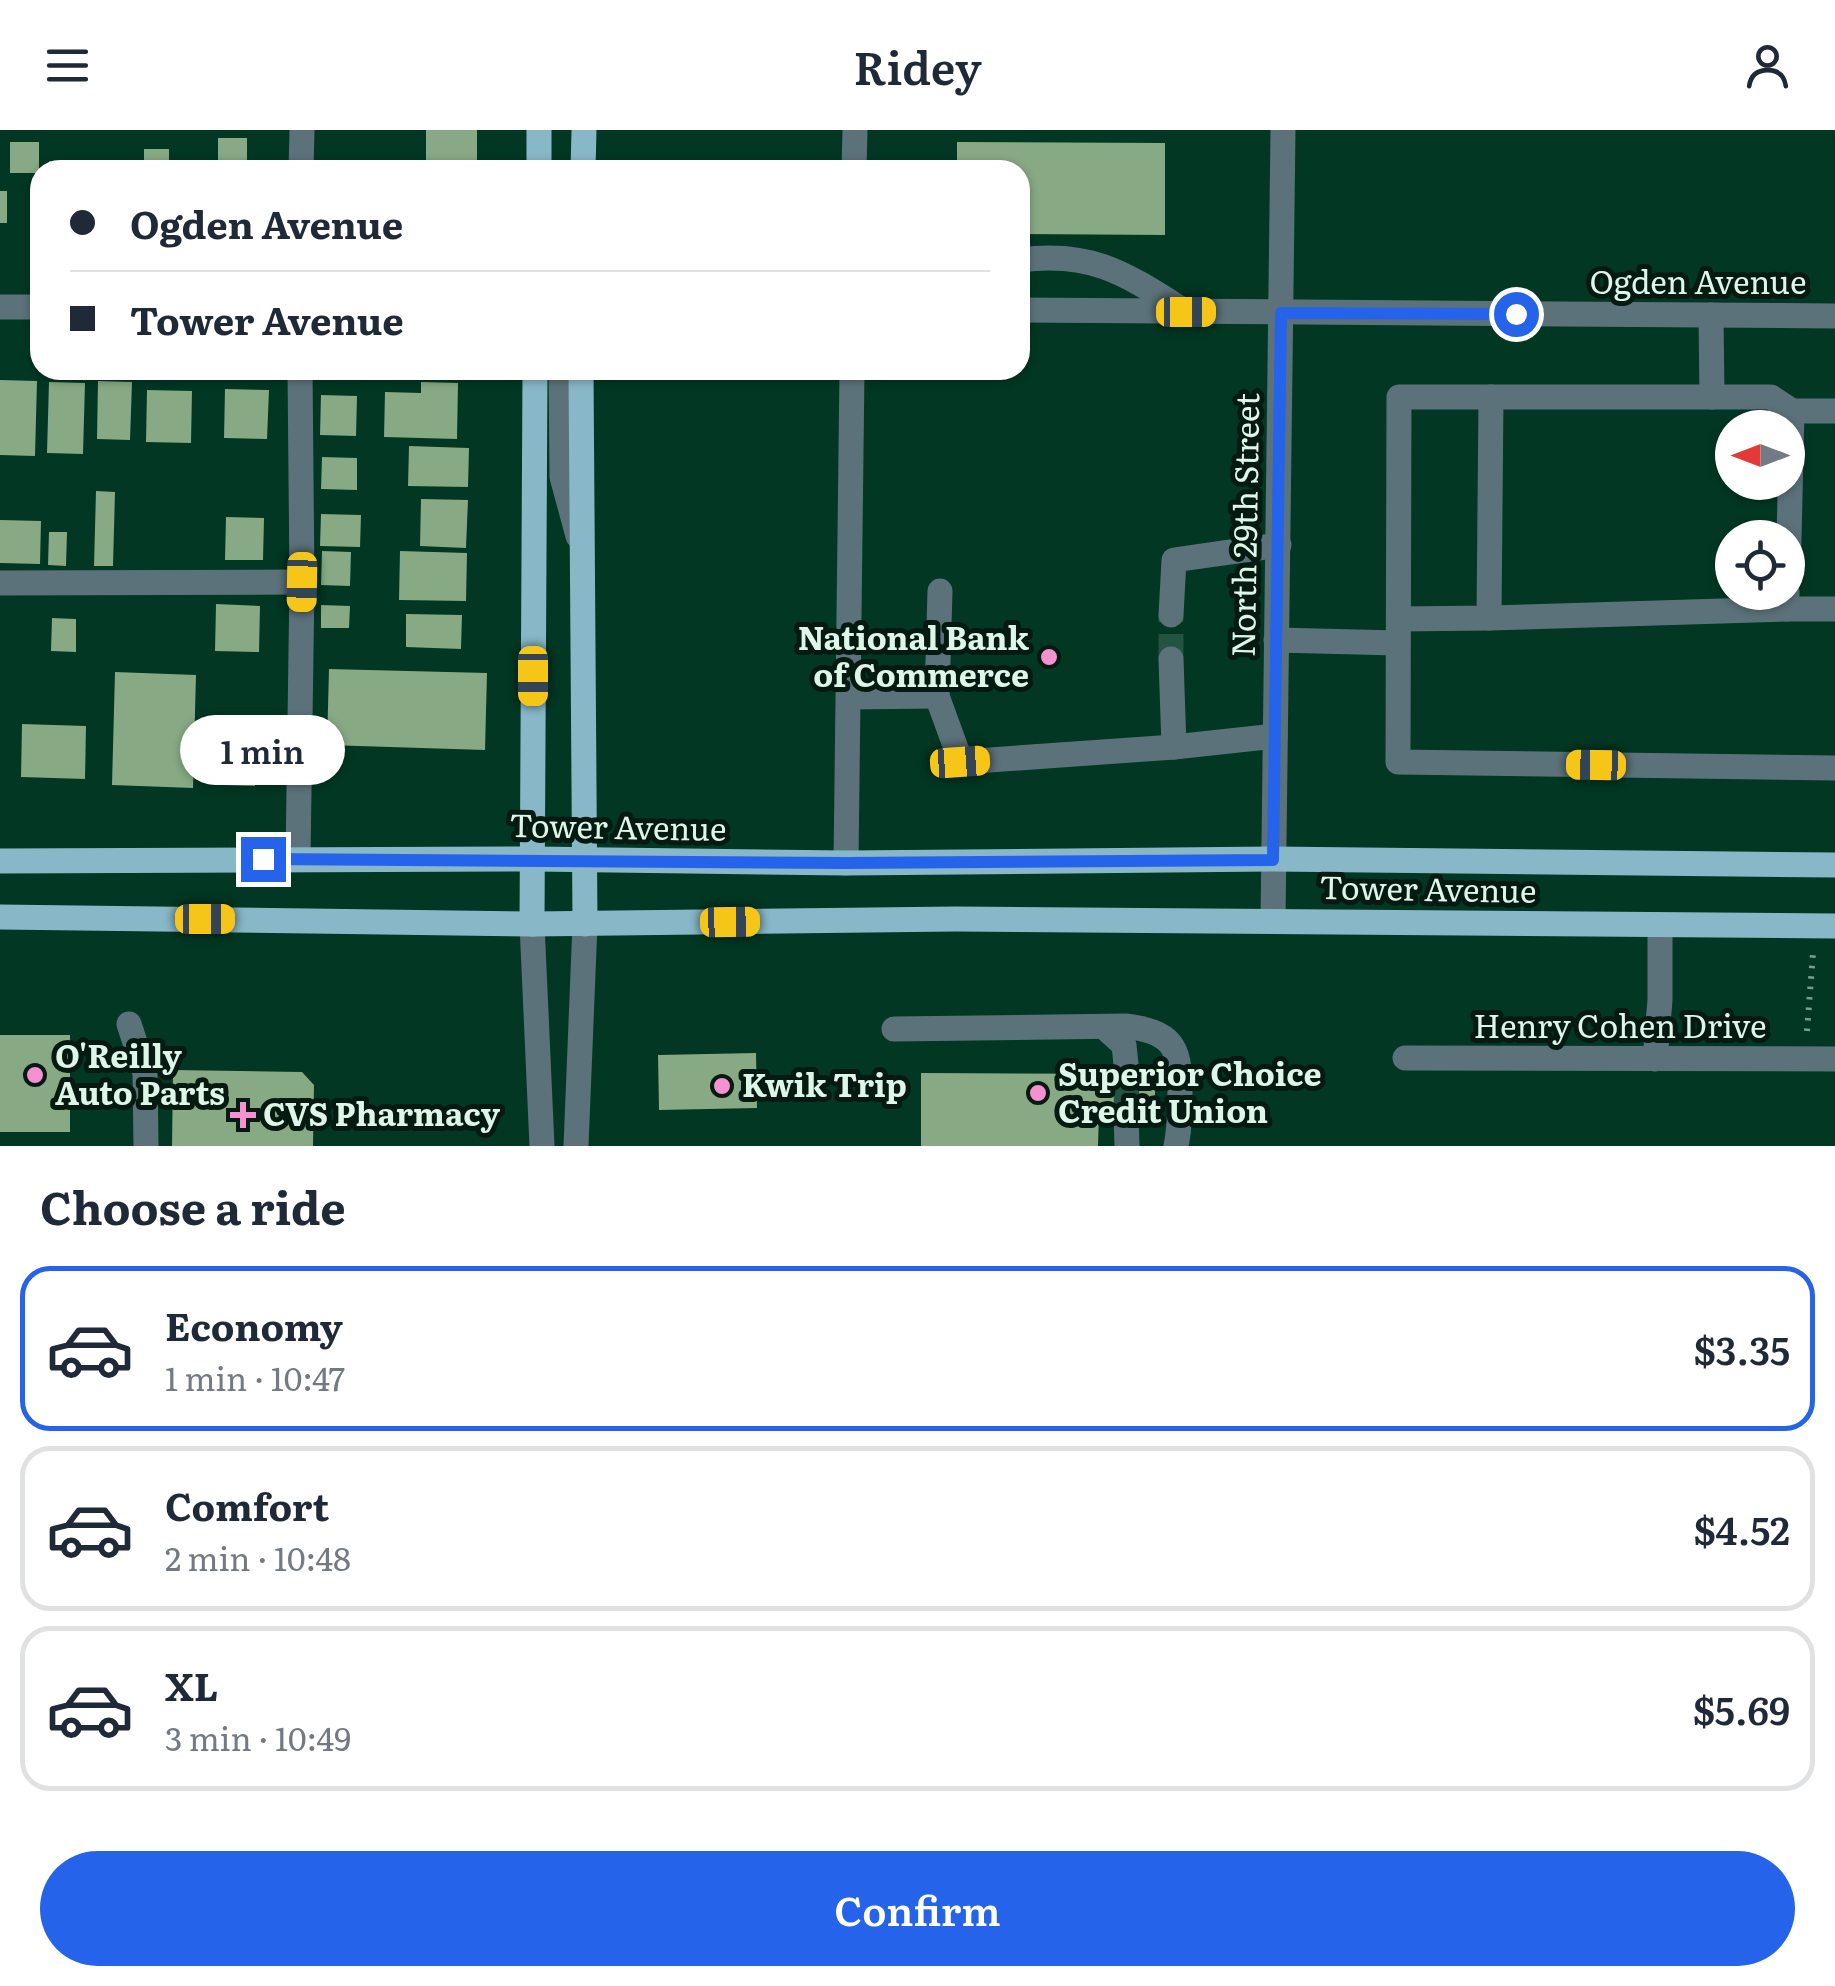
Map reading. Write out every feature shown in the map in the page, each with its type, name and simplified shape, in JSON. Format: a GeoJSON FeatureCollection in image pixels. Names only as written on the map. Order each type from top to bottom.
{"type":"FeatureCollection","features":[{"type":"Feature","properties":{"kind":"main road"},"geometry":{"type":"LineString","coordinates":[[539,130],[539,160]]}},
{"type":"Feature","properties":{"kind":"main road"},"geometry":{"type":"LineString","coordinates":[[583,160],[584,130]]}},
{"type":"Feature","properties":{"kind":"main road"},"geometry":{"type":"LineString","coordinates":[[532,924],[536,380]]}},
{"type":"Feature","properties":{"kind":"main road"},"geometry":{"type":"LineString","coordinates":[[581,380],[585,924]]}},
{"type":"Feature","properties":{"kind":"main road","name":"Tower Avenue"},"geometry":{"type":"LineString","coordinates":[[0,861],[1273,860],[1835,865]]}},
{"type":"Feature","properties":{"kind":"main road","name":"Tower Avenue"},"geometry":{"type":"LineString","coordinates":[[0,917],[532,924],[956,918],[1835,926]]}},
{"type":"Feature","properties":{"kind":"street"},"geometry":{"type":"LineString","coordinates":[[302,130],[302,160]]}},
{"type":"Feature","properties":{"kind":"street"},"geometry":{"type":"LineString","coordinates":[[854,130],[854,160]]}},
{"type":"Feature","properties":{"kind":"street","name":"North 29th Street"},"geometry":{"type":"LineString","coordinates":[[1272,921],[1283,130]]}},
{"type":"Feature","properties":{"kind":"street"},"geometry":{"type":"LineString","coordinates":[[1030,259],[1100,263],[1186,312]]}},
{"type":"Feature","properties":{"kind":"street"},"geometry":{"type":"LineString","coordinates":[[0,306],[30,307]]}},
{"type":"Feature","properties":{"kind":"street","name":"Ogden Avenue"},"geometry":{"type":"LineString","coordinates":[[1030,310],[1835,316]]}},
{"type":"Feature","properties":{"kind":"street"},"geometry":{"type":"LineString","coordinates":[[1711,315],[1712,397]]}},
{"type":"Feature","properties":{"kind":"street"},"geometry":{"type":"LineString","coordinates":[[298,859],[300,380]]}},
{"type":"Feature","properties":{"kind":"street"},"geometry":{"type":"LineString","coordinates":[[561,380],[562,477],[580,546]]}},
{"type":"Feature","properties":{"kind":"street"},"geometry":{"type":"LineString","coordinates":[[846,863],[852,380]]}},
{"type":"Feature","properties":{"kind":"street"},"geometry":{"type":"LineString","coordinates":[[1790,410],[1771,397],[1399,397],[1398,762],[1835,768]]}},
{"type":"Feature","properties":{"kind":"street"},"geometry":{"type":"LineString","coordinates":[[1489,618],[1491,397]]}},
{"type":"Feature","properties":{"kind":"street"},"geometry":{"type":"LineString","coordinates":[[1805,411],[1835,411]]}},
{"type":"Feature","properties":{"kind":"street"},"geometry":{"type":"LineString","coordinates":[[1172,614],[1174,560],[1278,545]]}},
{"type":"Feature","properties":{"kind":"street"},"geometry":{"type":"LineString","coordinates":[[0,583],[302,582]]}},
{"type":"Feature","properties":{"kind":"street"},"geometry":{"type":"LineString","coordinates":[[940,590],[937,696],[960,762],[1275,736]]}},
{"type":"Feature","properties":{"kind":"street"},"geometry":{"type":"LineString","coordinates":[[1805,604],[1835,609]]}},
{"type":"Feature","properties":{"kind":"street"},"geometry":{"type":"LineString","coordinates":[[1276,640],[1398,631],[1489,618],[1715,605]]}},
{"type":"Feature","properties":{"kind":"street"},"geometry":{"type":"LineString","coordinates":[[1171,659],[1174,747]]}},
{"type":"Feature","properties":{"kind":"street"},"geometry":{"type":"LineString","coordinates":[[848,697],[937,696]]}},
{"type":"Feature","properties":{"kind":"street"},"geometry":{"type":"LineString","coordinates":[[532,924],[542,1146]]}},
{"type":"Feature","properties":{"kind":"street"},"geometry":{"type":"LineString","coordinates":[[576,1146],[585,924]]}},
{"type":"Feature","properties":{"kind":"street"},"geometry":{"type":"LineString","coordinates":[[1655,1059],[1660,925]]}},
{"type":"Feature","properties":{"kind":"street"},"geometry":{"type":"LineString","coordinates":[[129,1024],[145,1074],[146,1146]]}},
{"type":"Feature","properties":{"kind":"street"},"geometry":{"type":"LineString","coordinates":[[894,1029],[1126,1026],[1162,1034],[1178,1053],[1180,1116],[1176,1146]]}},
{"type":"Feature","properties":{"kind":"street"},"geometry":{"type":"LineString","coordinates":[[1104,1028],[1124,1045],[1127,1074]]}},
{"type":"Feature","properties":{"kind":"street","name":"Henry Cohen Drive"},"geometry":{"type":"LineString","coordinates":[[1405,1058],[1835,1059]]}},
{"type":"Feature","properties":{"kind":"street"},"geometry":{"type":"LineString","coordinates":[[1126,1113],[1127,1146]]}},
{"type":"Feature","properties":{"kind":"path"},"geometry":{"type":"LineString","coordinates":[[1805,1059],[1813,952]]}},
{"type":"Feature","properties":{"kind":"building"},"geometry":{"type":"Polygon","coordinates":[[[426,130],[477,130],[477,160],[426,160],[426,130]]]}},
{"type":"Feature","properties":{"kind":"building"},"geometry":{"type":"Polygon","coordinates":[[[218,138],[247,138],[247,160],[218,160],[218,138]]]}},
{"type":"Feature","properties":{"kind":"building"},"geometry":{"type":"Polygon","coordinates":[[[10,142],[39,142],[39,160],[30,160],[30,173],[10,173],[10,142]]]}},
{"type":"Feature","properties":{"kind":"building"},"geometry":{"type":"Polygon","coordinates":[[[957,142],[1165,143],[1165,235],[1030,234],[1030,160],[957,160],[957,142]]]}},
{"type":"Feature","properties":{"kind":"building"},"geometry":{"type":"Polygon","coordinates":[[[144,149],[169,149],[169,160],[144,160],[144,149]]]}},
{"type":"Feature","properties":{"kind":"building"},"geometry":{"type":"Polygon","coordinates":[[[0,191],[7,191],[7,223],[0,223],[0,191]]]}},
{"type":"Feature","properties":{"kind":"building"},"geometry":{"type":"Polygon","coordinates":[[[0,380],[37,381],[35,456],[0,455],[0,380]]]}},
{"type":"Feature","properties":{"kind":"building"},"geometry":{"type":"Polygon","coordinates":[[[98,381],[132,382],[130,440],[97,439],[98,381]]]}},
{"type":"Feature","properties":{"kind":"building"},"geometry":{"type":"Polygon","coordinates":[[[49,382],[85,383],[83,454],[47,453],[49,382]]]}},
{"type":"Feature","properties":{"kind":"building"},"geometry":{"type":"Polygon","coordinates":[[[421,382],[458,383],[457,439],[384,437],[385,392],[421,393],[421,382]]]}},
{"type":"Feature","properties":{"kind":"building"},"geometry":{"type":"Polygon","coordinates":[[[225,389],[269,390],[267,439],[224,438],[225,389]]]}},
{"type":"Feature","properties":{"kind":"building"},"geometry":{"type":"Polygon","coordinates":[[[147,390],[192,391],[191,443],[146,442],[147,390]]]}},
{"type":"Feature","properties":{"kind":"building"},"geometry":{"type":"Polygon","coordinates":[[[321,395],[357,396],[356,436],[320,435],[321,395]]]}},
{"type":"Feature","properties":{"kind":"building"},"geometry":{"type":"Polygon","coordinates":[[[409,446],[469,448],[468,487],[408,486],[409,446]]]}},
{"type":"Feature","properties":{"kind":"building"},"geometry":{"type":"Polygon","coordinates":[[[322,457],[357,458],[357,490],[321,489],[322,457]]]}},
{"type":"Feature","properties":{"kind":"building"},"geometry":{"type":"Polygon","coordinates":[[[96,491],[115,492],[113,566],[94,566],[96,491]]]}},
{"type":"Feature","properties":{"kind":"building"},"geometry":{"type":"Polygon","coordinates":[[[421,499],[468,500],[466,548],[420,546],[421,499]]]}},
{"type":"Feature","properties":{"kind":"building"},"geometry":{"type":"Polygon","coordinates":[[[321,514],[361,515],[360,547],[320,546],[321,514]]]}},
{"type":"Feature","properties":{"kind":"building"},"geometry":{"type":"Polygon","coordinates":[[[226,517],[264,518],[263,560],[225,560],[226,517]]]}},
{"type":"Feature","properties":{"kind":"building"},"geometry":{"type":"Polygon","coordinates":[[[0,520],[41,521],[40,564],[0,563],[0,520]]]}},
{"type":"Feature","properties":{"kind":"building"},"geometry":{"type":"Polygon","coordinates":[[[49,532],[67,532],[66,566],[48,565],[49,532]]]}},
{"type":"Feature","properties":{"kind":"building"},"geometry":{"type":"Polygon","coordinates":[[[322,551],[351,552],[350,586],[321,585],[322,551]]]}},
{"type":"Feature","properties":{"kind":"building"},"geometry":{"type":"Polygon","coordinates":[[[400,551],[467,553],[466,601],[399,600],[400,551]]]}},
{"type":"Feature","properties":{"kind":"building"},"geometry":{"type":"Polygon","coordinates":[[[216,604],[260,606],[259,652],[215,651],[216,604]]]}},
{"type":"Feature","properties":{"kind":"building"},"geometry":{"type":"Polygon","coordinates":[[[321,605],[350,606],[349,628],[321,628],[321,605]]]}},
{"type":"Feature","properties":{"kind":"building"},"geometry":{"type":"Polygon","coordinates":[[[406,614],[462,615],[461,649],[406,647],[406,614]]]}},
{"type":"Feature","properties":{"kind":"building"},"geometry":{"type":"Polygon","coordinates":[[[52,618],[76,619],[76,652],[51,651],[52,618]]]}},
{"type":"Feature","properties":{"kind":"building"},"geometry":{"type":"Polygon","coordinates":[[[329,669],[487,673],[485,750],[327,745],[329,669]]]}},
{"type":"Feature","properties":{"kind":"building"},"geometry":{"type":"Polygon","coordinates":[[[115,672],[196,675],[193,788],[112,785],[115,672]]]}},
{"type":"Feature","properties":{"kind":"building"},"geometry":{"type":"Polygon","coordinates":[[[22,724],[86,726],[85,779],[21,777],[22,724]]]}},
{"type":"Feature","properties":{"kind":"building"},"geometry":{"type":"Polygon","coordinates":[[[225,730],[257,731],[255,786],[223,785],[225,730]]]}},
{"type":"Feature","properties":{"kind":"building","name":"O'Reilly Auto Parts"},"geometry":{"type":"Polygon","coordinates":[[[0,1035],[70,1035],[70,1132],[0,1132],[0,1035]]]}},
{"type":"Feature","properties":{"kind":"building"},"geometry":{"type":"Polygon","coordinates":[[[756,1053],[757,1108],[659,1110],[658,1055],[756,1053]]]}},
{"type":"Feature","properties":{"kind":"building","name":"CVS Pharmacy"},"geometry":{"type":"Polygon","coordinates":[[[173,1070],[302,1072],[314,1085],[313,1146],[172,1146],[173,1070]]]}},
{"type":"Feature","properties":{"kind":"building","name":"Superior Choice Credit Union"},"geometry":{"type":"Polygon","coordinates":[[[921,1073],[1155,1074],[1155,1113],[1099,1113],[1098,1146],[921,1146],[921,1073]]]}},
{"type":"Feature","properties":{"kind":"tunnel"},"geometry":{"type":"LineString","coordinates":[[1171,615],[1171,659]]}},
{"type":"Feature","properties":{"kind":"tunnel"},"geometry":{"type":"LineString","coordinates":[[1126,1113],[1127,1074]]}},
{"type":"Feature","properties":{"kind":"place","name":"National Bank of Commerce"},"geometry":{"type":"Point","coordinates":[1049,657]}},
{"type":"Feature","properties":{"kind":"place","name":"O'Reilly Auto Parts"},"geometry":{"type":"Point","coordinates":[35,1075]}},
{"type":"Feature","properties":{"kind":"place","name":"Kwik Trip"},"geometry":{"type":"Point","coordinates":[722,1086]}},
{"type":"Feature","properties":{"kind":"place","name":"Superior Choice Credit Union"},"geometry":{"type":"Point","coordinates":[1038,1093]}},
{"type":"Feature","properties":{"kind":"place","name":"CVS Pharmacy"},"geometry":{"type":"Point","coordinates":[243,1115]}},
{"type":"Feature","properties":{"kind":"route"},"geometry":{"type":"LineString","coordinates":[[263,859],[846,863],[1273,860],[1281,313],[1516,314]]}}]}
